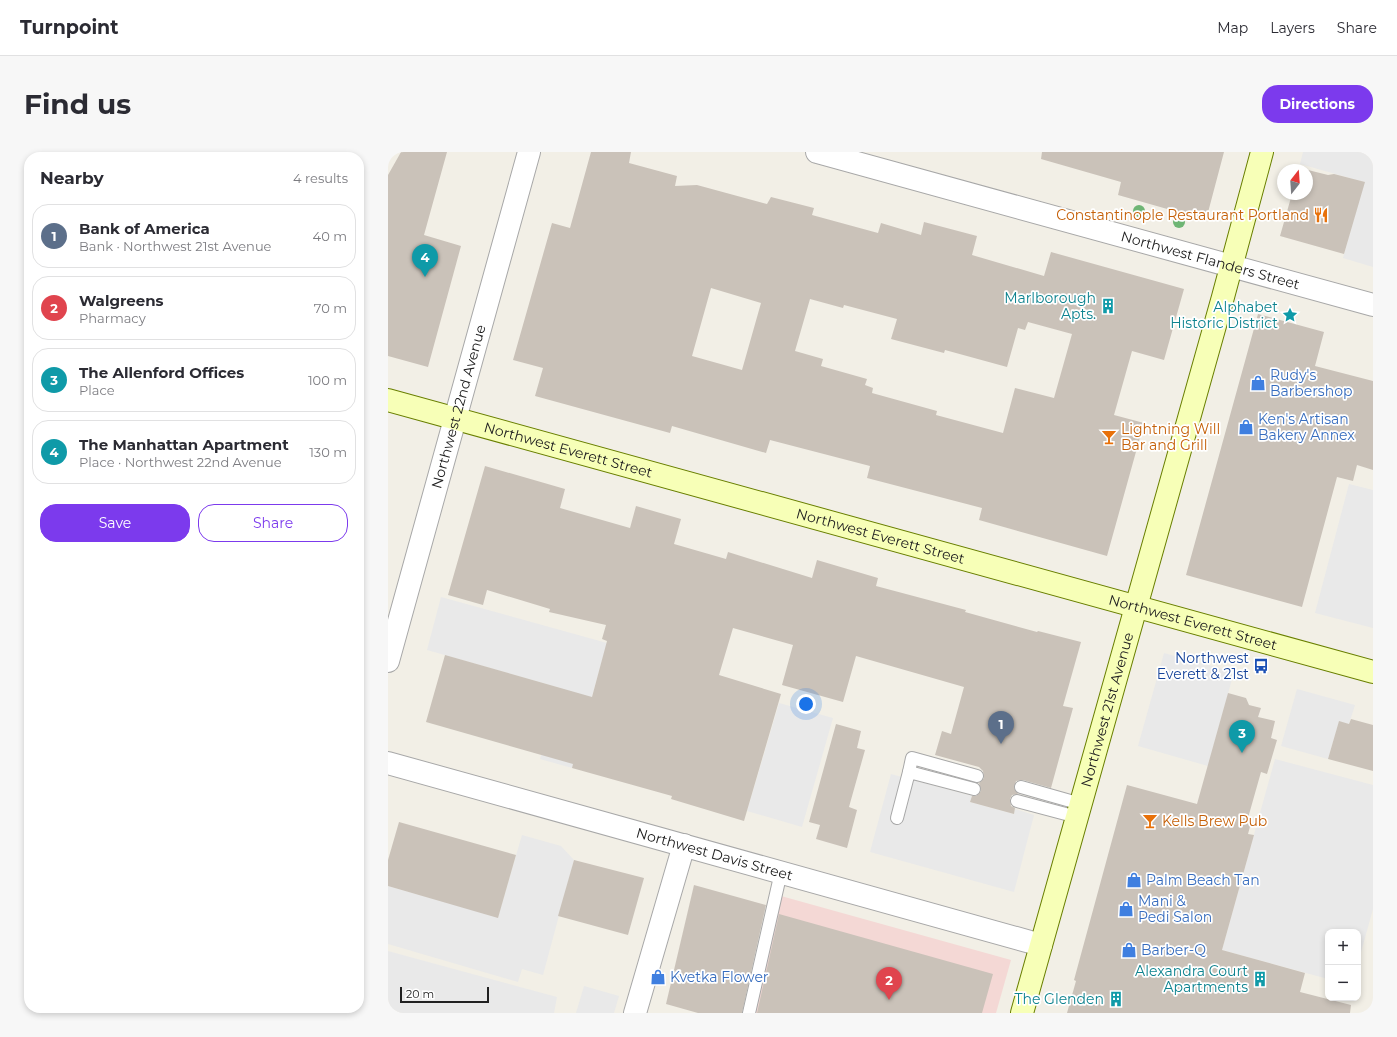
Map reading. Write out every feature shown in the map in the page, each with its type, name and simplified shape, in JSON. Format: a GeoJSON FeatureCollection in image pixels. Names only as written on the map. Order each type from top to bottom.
{"type":"FeatureCollection","features":[{"type":"Feature","properties":{"kind":"main road","name":"Northwest 21st Avenue"},"geometry":{"type":"LineString","coordinates":[[1022,1013],[1262,152]]}},
{"type":"Feature","properties":{"kind":"main road","name":"Northwest Everett Street"},"geometry":{"type":"LineString","coordinates":[[388,400],[1373,672]]}},
{"type":"Feature","properties":{"kind":"street","name":"Northwest 22nd Avenue"},"geometry":{"type":"LineString","coordinates":[[388,661],[454,419],[530,152]]}},
{"type":"Feature","properties":{"kind":"street","name":"Northwest Flanders Street"},"geometry":{"type":"LineString","coordinates":[[817,152],[1373,305]]}},
{"type":"Feature","properties":{"kind":"street","name":"Northwest Davis Street"},"geometry":{"type":"LineString","coordinates":[[388,763],[1041,945]]}},
{"type":"Feature","properties":{"kind":"street"},"geometry":{"type":"LineString","coordinates":[[635,1013],[684,845]]}},
{"type":"Feature","properties":{"kind":"lane"},"geometry":{"type":"LineString","coordinates":[[896,818],[912,758],[977,776]]}},
{"type":"Feature","properties":{"kind":"lane"},"geometry":{"type":"LineString","coordinates":[[909,772],[974,790]]}},
{"type":"Feature","properties":{"kind":"lane"},"geometry":{"type":"LineString","coordinates":[[1021,788],[1079,811]]}},
{"type":"Feature","properties":{"kind":"lane"},"geometry":{"type":"LineString","coordinates":[[1017,801],[1079,811]]}},
{"type":"Feature","properties":{"kind":"lane"},"geometry":{"type":"LineString","coordinates":[[749,1013],[781,872]]}},
{"type":"Feature","properties":{"kind":"shaded area"},"geometry":{"type":"Polygon","coordinates":[[[1303,152],[1373,152],[1373,267],[1343,258],[1364,182],[1313,168],[1313,164],[1300,164],[1303,152]]]}},
{"type":"Feature","properties":{"kind":"shaded area"},"geometry":{"type":"Polygon","coordinates":[[[1349,484],[1373,490],[1373,628],[1315,613],[1349,484]]]}},
{"type":"Feature","properties":{"kind":"shaded area"},"geometry":{"type":"Polygon","coordinates":[[[441,597],[607,643],[572,768],[540,759],[560,688],[427,650],[441,597]]]}},
{"type":"Feature","properties":{"kind":"shaded area"},"geometry":{"type":"Polygon","coordinates":[[[1164,653],[1234,672],[1208,766],[1138,746],[1164,653]]]}},
{"type":"Feature","properties":{"kind":"shaded area"},"geometry":{"type":"Polygon","coordinates":[[[1297,689],[1355,705],[1349,724],[1339,722],[1328,759],[1281,746],[1297,689]]]}},
{"type":"Feature","properties":{"kind":"shaded area"},"geometry":{"type":"Polygon","coordinates":[[[779,703],[833,718],[802,827],[747,811],[779,703]]]}},
{"type":"Feature","properties":{"kind":"shaded area"},"geometry":{"type":"Polygon","coordinates":[[[1275,759],[1373,785],[1373,909],[1361,952],[1361,929],[1325,929],[1325,978],[1222,950],[1275,759]]]}},
{"type":"Feature","properties":{"kind":"shaded area"},"geometry":{"type":"Polygon","coordinates":[[[891,774],[972,796],[970,802],[1014,814],[1015,809],[1034,815],[1014,892],[870,852],[891,774]]]}},
{"type":"Feature","properties":{"kind":"shaded area"},"geometry":{"type":"Polygon","coordinates":[[[522,835],[561,846],[574,860],[543,975],[522,969],[518,982],[388,944],[388,886],[498,917],[522,835]]]}},
{"type":"Feature","properties":{"kind":"shaded area"},"geometry":{"type":"Polygon","coordinates":[[[781,896],[1011,960],[996,1013],[755,1013],[781,896]]]}},
{"type":"Feature","properties":{"kind":"shaded area"},"geometry":{"type":"Polygon","coordinates":[[[388,951],[557,997],[554,1013],[388,1013],[388,951]]]}},
{"type":"Feature","properties":{"kind":"shaded area"},"geometry":{"type":"Polygon","coordinates":[[[584,986],[619,996],[614,1013],[576,1013],[584,986]]]}},
{"type":"Feature","properties":{"kind":"building"},"geometry":{"type":"Polygon","coordinates":[[[401,152],[447,152],[424,235],[461,246],[428,367],[388,356],[388,175],[401,152]]]}},
{"type":"Feature","properties":{"kind":"building"},"geometry":{"type":"Polygon","coordinates":[[[591,152],[631,152],[629,163],[677,176],[675,186],[697,185],[767,204],[771,197],[814,208],[812,215],[878,233],[881,223],[921,235],[924,222],[977,236],[972,255],[1044,276],[1051,252],[1184,289],[1164,360],[1132,351],[1114,415],[1144,423],[1107,556],[979,520],[982,508],[867,478],[870,466],[770,440],[766,453],[672,426],[670,433],[535,396],[543,368],[513,360],[552,223],[570,228],[591,152]],[[711,288],[692,356],[742,370],[761,303],[711,288]],[[810,299],[795,351],[823,359],[821,366],[867,379],[865,385],[873,388],[872,393],[937,411],[936,415],[1003,433],[1015,388],[1054,398],[1072,334],[1028,322],[1025,330],[1018,328],[1007,367],[945,350],[944,353],[891,339],[897,319],[844,305],[843,308],[810,299]]]}},
{"type":"Feature","properties":{"kind":"building"},"geometry":{"type":"Polygon","coordinates":[[[1042,152],[1224,152],[1206,220],[1118,195],[1121,182],[1041,159],[1042,152]]]}},
{"type":"Feature","properties":{"kind":"building","name":"Constantinople Restaurant Portland"},"geometry":{"type":"Polygon","coordinates":[[[1313,171],[1328,175],[1334,174],[1365,182],[1344,254],[1280,236],[1290,200],[1313,200],[1313,171]]]}},
{"type":"Feature","properties":{"kind":"building"},"geometry":{"type":"Polygon","coordinates":[[[1258,314],[1324,332],[1315,366],[1373,381],[1373,470],[1357,465],[1353,481],[1337,477],[1302,607],[1186,575],[1258,314]]]}},
{"type":"Feature","properties":{"kind":"building"},"geometry":{"type":"Polygon","coordinates":[[[485,466],[565,489],[560,508],[630,528],[636,506],[681,519],[674,544],[726,559],[728,552],[812,578],[817,560],[878,578],[876,586],[966,610],[965,612],[1037,632],[1081,642],[1063,706],[1073,708],[1051,788],[1023,780],[1016,781],[1014,788],[1018,794],[1012,795],[1010,799],[1011,806],[1015,808],[1014,814],[970,802],[972,796],[976,796],[981,791],[979,783],[984,778],[983,771],[979,767],[935,755],[942,731],[951,734],[964,687],[856,656],[843,702],[782,685],[793,645],[733,628],[719,675],[781,694],[744,821],[671,799],[672,796],[572,768],[573,764],[426,722],[445,655],[592,697],[607,641],[602,639],[606,625],[549,612],[550,609],[487,590],[483,605],[448,595],[485,466]]]}},
{"type":"Feature","properties":{"kind":"building"},"geometry":{"type":"Polygon","coordinates":[[[1228,693],[1246,698],[1249,705],[1261,708],[1258,717],[1275,721],[1271,738],[1277,740],[1267,774],[1261,772],[1248,818],[1252,819],[1248,834],[1254,835],[1222,950],[1305,973],[1300,992],[1325,998],[1325,1001],[1335,1001],[1351,1005],[1350,1013],[1067,1013],[1076,981],[1074,980],[1127,785],[1197,804],[1228,693]]]}},
{"type":"Feature","properties":{"kind":"building"},"geometry":{"type":"Polygon","coordinates":[[[1351,719],[1373,725],[1373,771],[1328,759],[1339,721],[1349,724],[1351,719]]]}},
{"type":"Feature","properties":{"kind":"building"},"geometry":{"type":"Polygon","coordinates":[[[836,724],[861,731],[857,748],[865,750],[849,807],[857,810],[847,848],[816,839],[820,825],[809,822],[836,724]]]}},
{"type":"Feature","properties":{"kind":"building"},"geometry":{"type":"Polygon","coordinates":[[[399,822],[516,855],[498,918],[388,886],[388,860],[399,822]]]}},
{"type":"Feature","properties":{"kind":"building"},"geometry":{"type":"Polygon","coordinates":[[[574,860],[644,878],[628,935],[558,916],[574,860]]]}},
{"type":"Feature","properties":{"kind":"building"},"geometry":{"type":"Polygon","coordinates":[[[694,885],[766,905],[742,1013],[698,1013],[666,1004],[694,885]]]}},
{"type":"Feature","properties":{"kind":"building"},"geometry":{"type":"Polygon","coordinates":[[[779,914],[993,974],[982,1013],[757,1013],[779,914]]]}},
{"type":"Feature","properties":{"kind":"place","name":"Constantinople Restaurant Portland"},"geometry":{"type":"Point","coordinates":[1321,215]}},
{"type":"Feature","properties":{"kind":"place","name":"The Manhattan Apartment"},"geometry":{"type":"Point","coordinates":[425,277]}},
{"type":"Feature","properties":{"kind":"place","name":"Marlborough Apts."},"geometry":{"type":"Point","coordinates":[1108,306]}},
{"type":"Feature","properties":{"kind":"place","name":"Alphabet Historic District"},"geometry":{"type":"Point","coordinates":[1290,315]}},
{"type":"Feature","properties":{"kind":"place","name":"Rudy's Barbershop"},"geometry":{"type":"Point","coordinates":[1258,383]}},
{"type":"Feature","properties":{"kind":"place","name":"Ken's Artisan Bakery Annex"},"geometry":{"type":"Point","coordinates":[1246,427]}},
{"type":"Feature","properties":{"kind":"place","name":"Lightning Will Bar and Grill"},"geometry":{"type":"Point","coordinates":[1109,437]}},
{"type":"Feature","properties":{"kind":"place","name":"Northwest Everett & 21st"},"geometry":{"type":"Point","coordinates":[1261,666]}},
{"type":"Feature","properties":{"kind":"place","name":"Bank of America"},"geometry":{"type":"Point","coordinates":[1001,744]}},
{"type":"Feature","properties":{"kind":"place","name":"The Allenford Offices"},"geometry":{"type":"Point","coordinates":[1242,753]}},
{"type":"Feature","properties":{"kind":"place","name":"Kells Brew Pub"},"geometry":{"type":"Point","coordinates":[1150,821]}},
{"type":"Feature","properties":{"kind":"place","name":"Palm Beach Tan"},"geometry":{"type":"Point","coordinates":[1134,880]}},
{"type":"Feature","properties":{"kind":"place","name":"Mani & Pedi Salon"},"geometry":{"type":"Point","coordinates":[1126,909]}},
{"type":"Feature","properties":{"kind":"place","name":"Barber-Q"},"geometry":{"type":"Point","coordinates":[1129,950]}},
{"type":"Feature","properties":{"kind":"place","name":"Kvetka Flower"},"geometry":{"type":"Point","coordinates":[658,977]}},
{"type":"Feature","properties":{"kind":"place","name":"Alexandra Court Apartments"},"geometry":{"type":"Point","coordinates":[1260,979]}},
{"type":"Feature","properties":{"kind":"place","name":"The Glenden"},"geometry":{"type":"Point","coordinates":[1116,999]}},
{"type":"Feature","properties":{"kind":"place","name":"Walgreens"},"geometry":{"type":"Point","coordinates":[889,1000]}}]}
